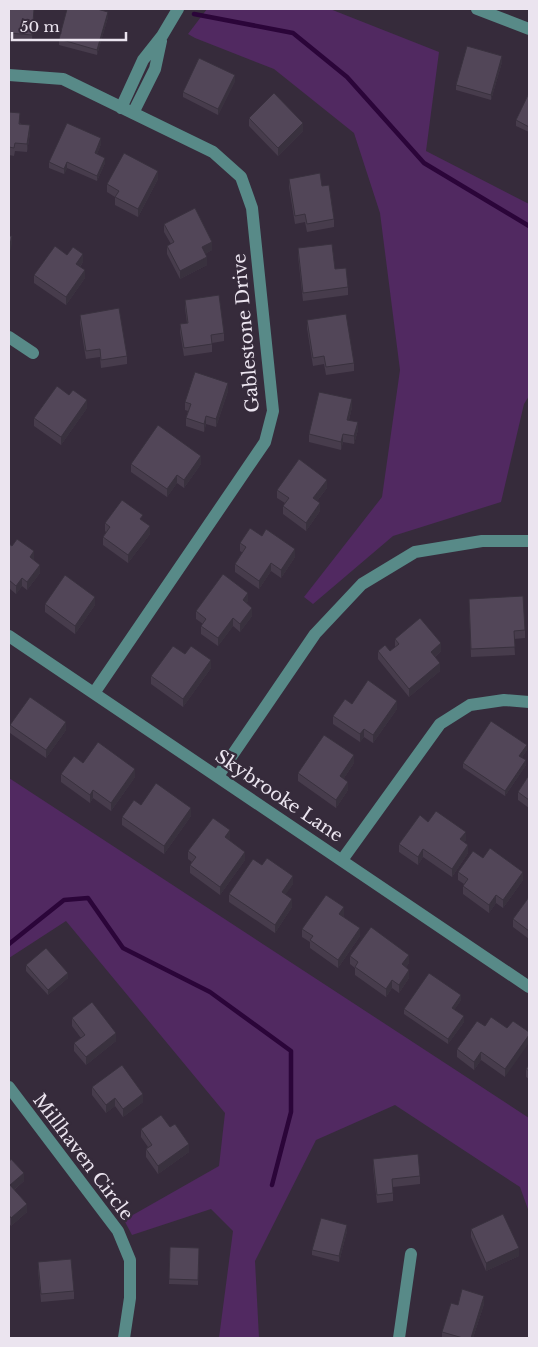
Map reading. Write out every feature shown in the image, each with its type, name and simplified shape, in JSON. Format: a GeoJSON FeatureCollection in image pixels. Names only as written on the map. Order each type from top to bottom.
{"type":"FeatureCollection","features":[{"type":"Feature","properties":{"kind":"street"},"geometry":{"type":"LineString","coordinates":[[121,108],[143,60],[162,36],[178,9]]}},
{"type":"Feature","properties":{"kind":"street"},"geometry":{"type":"LineString","coordinates":[[477,9],[529,29]]}},
{"type":"Feature","properties":{"kind":"street"},"geometry":{"type":"LineString","coordinates":[[133,113],[155,69],[162,36]]}},
{"type":"Feature","properties":{"kind":"street","name":"Gablestone Drive"},"geometry":{"type":"LineString","coordinates":[[9,75],[63,79],[213,152],[241,177],[252,208],[273,410],[265,442],[94,693]]}},
{"type":"Feature","properties":{"kind":"street"},"geometry":{"type":"LineString","coordinates":[[9,337],[33,353]]}},
{"type":"Feature","properties":{"kind":"street"},"geometry":{"type":"LineString","coordinates":[[218,776],[314,634],[362,584],[416,552],[482,541],[529,541]]}},
{"type":"Feature","properties":{"kind":"street","name":"Skybrooke Lane"},"geometry":{"type":"LineString","coordinates":[[9,636],[529,987]]}},
{"type":"Feature","properties":{"kind":"street"},"geometry":{"type":"LineString","coordinates":[[342,860],[440,724],[470,705],[504,700],[529,702]]}},
{"type":"Feature","properties":{"kind":"street","name":"Millhaven Circle"},"geometry":{"type":"LineString","coordinates":[[9,1087],[118,1231],[130,1260],[130,1298],[124,1338]]}},
{"type":"Feature","properties":{"kind":"street"},"geometry":{"type":"LineString","coordinates":[[399,1338],[411,1254]]}},
{"type":"Feature","properties":{"kind":"shaded area"},"geometry":{"type":"Polygon","coordinates":[[[207,9],[330,9],[439,52],[426,151],[529,204],[529,396],[524,404],[501,502],[393,536],[313,604],[304,597],[382,497],[400,370],[380,213],[354,133],[274,69],[188,34],[207,9]]]}},
{"type":"Feature","properties":{"kind":"shaded area"},"geometry":{"type":"Polygon","coordinates":[[[9,778],[529,1118],[529,1212],[520,1187],[395,1105],[316,1140],[255,1261],[259,1338],[219,1338],[233,1231],[211,1209],[132,1235],[124,1220],[219,1166],[225,1113],[66,921],[9,958],[9,778]]]}},
{"type":"Feature","properties":{"kind":"building"},"geometry":{"type":"Polygon","coordinates":[[[9,9],[34,9],[32,35],[9,33],[9,9]]]}},
{"type":"Feature","properties":{"kind":"building"},"geometry":{"type":"Polygon","coordinates":[[[67,9],[97,9],[108,12],[97,50],[59,39],[67,9]]]}},
{"type":"Feature","properties":{"kind":"building"},"geometry":{"type":"Polygon","coordinates":[[[467,46],[502,56],[491,95],[456,85],[467,46]]]}},
{"type":"Feature","properties":{"kind":"building"},"geometry":{"type":"Polygon","coordinates":[[[199,58],[235,75],[218,109],[183,92],[199,58]]]}},
{"type":"Feature","properties":{"kind":"building"},"geometry":{"type":"Polygon","coordinates":[[[274,93],[303,123],[278,148],[249,118],[274,93]]]}},
{"type":"Feature","properties":{"kind":"building"},"geometry":{"type":"Polygon","coordinates":[[[529,93],[529,127],[516,120],[529,93]]]}},
{"type":"Feature","properties":{"kind":"building"},"geometry":{"type":"Polygon","coordinates":[[[9,112],[20,113],[19,124],[30,125],[27,144],[15,143],[14,148],[9,147],[9,112]]]}},
{"type":"Feature","properties":{"kind":"building"},"geometry":{"type":"Polygon","coordinates":[[[67,123],[101,138],[95,153],[105,158],[97,176],[67,162],[64,169],[49,162],[67,123]]]}},
{"type":"Feature","properties":{"kind":"building"},"geometry":{"type":"Polygon","coordinates":[[[124,153],[158,171],[138,209],[115,197],[119,191],[107,184],[124,153]]]}},
{"type":"Feature","properties":{"kind":"building"},"geometry":{"type":"Polygon","coordinates":[[[320,173],[322,186],[329,185],[334,219],[307,224],[305,214],[295,216],[289,179],[320,173]]]}},
{"type":"Feature","properties":{"kind":"building"},"geometry":{"type":"Polygon","coordinates":[[[195,208],[212,242],[202,247],[207,257],[180,271],[167,246],[174,242],[164,224],[195,208]]]}},
{"type":"Feature","properties":{"kind":"building"},"geometry":{"type":"Polygon","coordinates":[[[9,236],[12,236],[9,248],[9,236]]]}},
{"type":"Feature","properties":{"kind":"building"},"geometry":{"type":"Polygon","coordinates":[[[332,244],[335,269],[346,268],[348,287],[303,293],[298,248],[332,244]]]}},
{"type":"Feature","properties":{"kind":"building"},"geometry":{"type":"Polygon","coordinates":[[[55,246],[67,255],[73,247],[83,254],[76,264],[85,270],[66,297],[34,275],[55,246]]]}},
{"type":"Feature","properties":{"kind":"building"},"geometry":{"type":"Polygon","coordinates":[[[219,295],[224,333],[211,335],[212,344],[184,348],[180,324],[188,323],[185,300],[219,295]]]}},
{"type":"Feature","properties":{"kind":"building"},"geometry":{"type":"Polygon","coordinates":[[[119,308],[127,356],[101,360],[100,349],[86,351],[80,315],[119,308]]]}},
{"type":"Feature","properties":{"kind":"building"},"geometry":{"type":"Polygon","coordinates":[[[346,314],[354,363],[326,367],[324,356],[313,358],[307,320],[346,314]]]}},
{"type":"Feature","properties":{"kind":"building"},"geometry":{"type":"Polygon","coordinates":[[[195,372],[228,383],[216,419],[206,416],[204,424],[186,418],[191,404],[185,402],[195,372]]]}},
{"type":"Feature","properties":{"kind":"building"},"geometry":{"type":"Polygon","coordinates":[[[57,386],[69,395],[73,390],[87,400],[61,437],[34,418],[57,386]]]}},
{"type":"Feature","properties":{"kind":"building"},"geometry":{"type":"Polygon","coordinates":[[[319,392],[352,399],[347,420],[358,422],[354,436],[343,434],[341,442],[309,434],[319,392]]]}},
{"type":"Feature","properties":{"kind":"building"},"geometry":{"type":"Polygon","coordinates":[[[158,425],[201,456],[184,480],[177,475],[167,489],[131,464],[158,425]]]}},
{"type":"Feature","properties":{"kind":"building"},"geometry":{"type":"Polygon","coordinates":[[[299,459],[327,480],[313,498],[320,503],[306,523],[283,506],[289,498],[277,490],[299,459]]]}},
{"type":"Feature","properties":{"kind":"building"},"geometry":{"type":"Polygon","coordinates":[[[122,500],[143,515],[140,519],[150,526],[128,555],[103,537],[110,527],[105,523],[122,500]]]}},
{"type":"Feature","properties":{"kind":"building"},"geometry":{"type":"Polygon","coordinates":[[[250,528],[262,536],[266,529],[295,549],[281,570],[271,563],[259,581],[235,564],[246,547],[240,543],[250,528]]]}},
{"type":"Feature","properties":{"kind":"building"},"geometry":{"type":"Polygon","coordinates":[[[17,539],[34,551],[30,557],[40,565],[27,582],[22,578],[16,586],[9,580],[9,544],[12,546],[17,539]]]}},
{"type":"Feature","properties":{"kind":"building"},"geometry":{"type":"Polygon","coordinates":[[[223,574],[248,593],[243,600],[252,608],[240,624],[233,618],[218,638],[201,626],[206,619],[196,611],[223,574]]]}},
{"type":"Feature","properties":{"kind":"building"},"geometry":{"type":"Polygon","coordinates":[[[65,575],[95,597],[75,626],[45,604],[65,575]]]}},
{"type":"Feature","properties":{"kind":"building"},"geometry":{"type":"Polygon","coordinates":[[[523,596],[525,630],[514,631],[515,647],[471,649],[469,599],[523,596]]]}},
{"type":"Feature","properties":{"kind":"building"},"geometry":{"type":"Polygon","coordinates":[[[420,618],[441,643],[431,652],[440,663],[409,689],[378,651],[385,645],[390,651],[399,644],[395,639],[420,618]]]}},
{"type":"Feature","properties":{"kind":"building"},"geometry":{"type":"Polygon","coordinates":[[[173,646],[185,654],[191,646],[211,660],[183,699],[151,676],[173,646]]]}},
{"type":"Feature","properties":{"kind":"building"},"geometry":{"type":"Polygon","coordinates":[[[368,680],[397,701],[373,735],[364,729],[360,734],[333,716],[345,699],[352,704],[368,680]]]}},
{"type":"Feature","properties":{"kind":"building"},"geometry":{"type":"Polygon","coordinates":[[[30,697],[66,722],[46,750],[10,725],[30,697]]]}},
{"type":"Feature","properties":{"kind":"building"},"geometry":{"type":"Polygon","coordinates":[[[491,721],[527,745],[519,756],[526,760],[505,791],[463,763],[491,721]]]}},
{"type":"Feature","properties":{"kind":"building"},"geometry":{"type":"Polygon","coordinates":[[[324,735],[354,755],[340,776],[348,782],[336,800],[298,773],[324,735]]]}},
{"type":"Feature","properties":{"kind":"building"},"geometry":{"type":"Polygon","coordinates":[[[98,742],[135,769],[111,803],[93,790],[90,795],[61,774],[74,756],[83,763],[98,742]]]}},
{"type":"Feature","properties":{"kind":"building"},"geometry":{"type":"Polygon","coordinates":[[[529,775],[529,800],[518,792],[529,775]]]}},
{"type":"Feature","properties":{"kind":"building"},"geometry":{"type":"Polygon","coordinates":[[[156,783],[191,808],[164,846],[122,817],[134,800],[141,805],[156,783]]]}},
{"type":"Feature","properties":{"kind":"building"},"geometry":{"type":"Polygon","coordinates":[[[436,811],[466,832],[460,839],[468,845],[452,869],[423,849],[418,857],[399,844],[420,815],[428,822],[436,811]]]}},
{"type":"Feature","properties":{"kind":"building"},"geometry":{"type":"Polygon","coordinates":[[[213,818],[230,830],[225,837],[245,852],[220,887],[190,865],[196,857],[188,851],[213,818]]]}},
{"type":"Feature","properties":{"kind":"building"},"geometry":{"type":"Polygon","coordinates":[[[490,848],[523,872],[503,900],[496,895],[489,905],[463,886],[468,879],[458,872],[473,851],[483,858],[490,848]]]}},
{"type":"Feature","properties":{"kind":"building"},"geometry":{"type":"Polygon","coordinates":[[[267,858],[293,876],[282,892],[292,899],[275,925],[229,894],[253,859],[262,865],[267,858]]]}},
{"type":"Feature","properties":{"kind":"building"},"geometry":{"type":"Polygon","coordinates":[[[326,895],[344,907],[339,914],[360,928],[338,960],[310,940],[313,936],[302,929],[326,895]]]}},
{"type":"Feature","properties":{"kind":"building"},"geometry":{"type":"Polygon","coordinates":[[[529,897],[529,931],[513,919],[529,897]]]}},
{"type":"Feature","properties":{"kind":"building"},"geometry":{"type":"Polygon","coordinates":[[[371,927],[409,955],[402,964],[409,970],[399,985],[392,980],[386,989],[355,967],[358,962],[350,956],[371,927]]]}},
{"type":"Feature","properties":{"kind":"building"},"geometry":{"type":"Polygon","coordinates":[[[46,948],[68,973],[48,990],[26,965],[46,948]]]}},
{"type":"Feature","properties":{"kind":"building"},"geometry":{"type":"Polygon","coordinates":[[[429,973],[461,995],[452,1008],[464,1016],[448,1039],[404,1009],[429,973]]]}},
{"type":"Feature","properties":{"kind":"building"},"geometry":{"type":"Polygon","coordinates":[[[92,1002],[116,1033],[86,1057],[74,1043],[85,1035],[72,1018],[92,1002]]]}},
{"type":"Feature","properties":{"kind":"building"},"geometry":{"type":"Polygon","coordinates":[[[491,1017],[507,1028],[513,1021],[529,1032],[529,1035],[505,1069],[481,1052],[474,1062],[457,1049],[477,1021],[485,1026],[491,1017]]]}},
{"type":"Feature","properties":{"kind":"building"},"geometry":{"type":"Polygon","coordinates":[[[122,1065],[143,1094],[123,1109],[115,1098],[106,1105],[92,1087],[122,1065]]]}},
{"type":"Feature","properties":{"kind":"building"},"geometry":{"type":"Polygon","coordinates":[[[161,1115],[170,1127],[175,1124],[189,1144],[158,1166],[146,1149],[152,1145],[141,1129],[161,1115]]]}},
{"type":"Feature","properties":{"kind":"building"},"geometry":{"type":"Polygon","coordinates":[[[418,1154],[420,1176],[392,1179],[393,1193],[377,1195],[373,1159],[418,1154]]]}},
{"type":"Feature","properties":{"kind":"building"},"geometry":{"type":"Polygon","coordinates":[[[11,1159],[24,1173],[10,1185],[27,1204],[11,1218],[9,1215],[9,1162],[11,1159]]]}},
{"type":"Feature","properties":{"kind":"building"},"geometry":{"type":"Polygon","coordinates":[[[503,1214],[519,1248],[486,1263],[471,1229],[503,1214]]]}},
{"type":"Feature","properties":{"kind":"building"},"geometry":{"type":"Polygon","coordinates":[[[321,1218],[347,1225],[339,1256],[312,1250],[321,1218]]]}},
{"type":"Feature","properties":{"kind":"building"},"geometry":{"type":"Polygon","coordinates":[[[170,1247],[199,1248],[198,1280],[169,1279],[170,1247]]]}},
{"type":"Feature","properties":{"kind":"building"},"geometry":{"type":"Polygon","coordinates":[[[71,1259],[74,1291],[41,1294],[38,1262],[71,1259]]]}},
{"type":"Feature","properties":{"kind":"building"},"geometry":{"type":"Polygon","coordinates":[[[462,1289],[484,1296],[471,1338],[463,1338],[442,1332],[451,1303],[458,1305],[462,1289]]]}},
{"type":"Feature","properties":{"kind":"waterway"},"geometry":{"type":"LineString","coordinates":[[194,14],[293,33],[347,77],[424,163],[529,226]]}},
{"type":"Feature","properties":{"kind":"waterway"},"geometry":{"type":"LineString","coordinates":[[9,944],[64,900],[88,898],[123,948],[210,992],[291,1051],[291,1112],[272,1185]]}}]}
